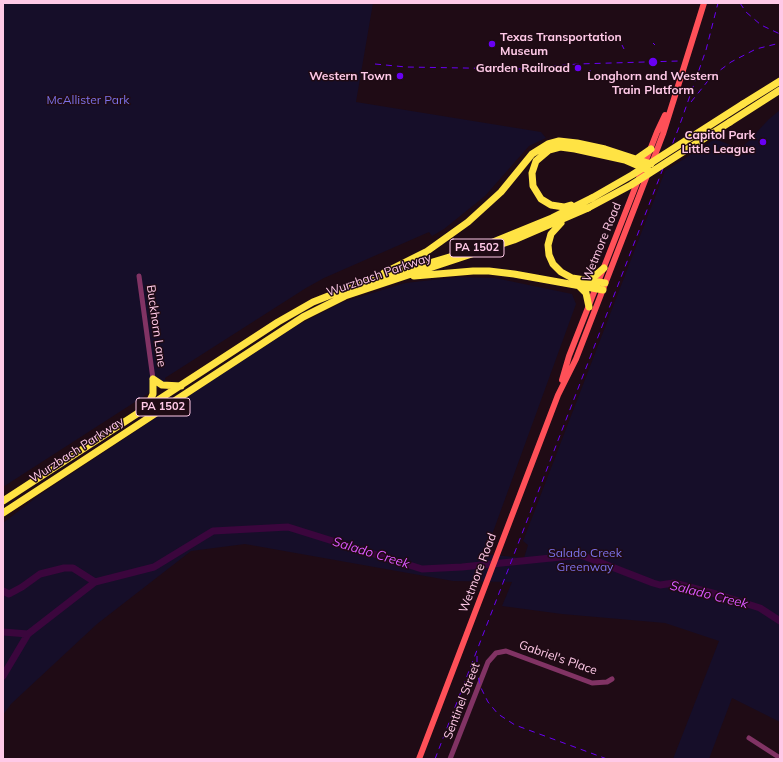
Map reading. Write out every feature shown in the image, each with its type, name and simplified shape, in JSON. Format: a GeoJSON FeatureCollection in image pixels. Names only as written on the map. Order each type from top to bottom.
{"type":"FeatureCollection","features":[{"type":"Feature","properties":{"kind":"highway","name":"Wurzbach Parkway"},"geometry":{"type":"LineString","coordinates":[[3,501],[292,314],[324,297],[356,285],[476,249],[552,218],[592,198],[632,175],[780,81]]}},
{"type":"Feature","properties":{"kind":"highway","name":"Wurzbach Parkway"},"geometry":{"type":"LineString","coordinates":[[3,513],[292,323],[345,296],[396,278],[472,255],[588,208],[631,184],[780,90]]}},
{"type":"Feature","properties":{"kind":"highway"},"geometry":{"type":"LineString","coordinates":[[356,285],[415,258],[446,238],[501,192],[532,154],[548,144],[559,142],[577,143],[638,158],[647,166]]}},
{"type":"Feature","properties":{"kind":"highway"},"geometry":{"type":"LineString","coordinates":[[592,198],[564,207],[553,206],[544,201],[536,193],[532,179],[536,161],[549,150],[560,147],[647,166]]}},
{"type":"Feature","properties":{"kind":"highway"},"geometry":{"type":"LineString","coordinates":[[638,158],[651,149]]}},
{"type":"Feature","properties":{"kind":"highway"},"geometry":{"type":"LineString","coordinates":[[628,161],[637,173],[638,181]]}},
{"type":"Feature","properties":{"kind":"highway"},"geometry":{"type":"LineString","coordinates":[[565,218],[551,234],[548,245],[549,254],[554,264],[561,272],[572,278],[586,280],[601,286]]}},
{"type":"Feature","properties":{"kind":"highway"},"geometry":{"type":"LineString","coordinates":[[586,280],[595,276],[604,268]]}},
{"type":"Feature","properties":{"kind":"highway"},"geometry":{"type":"LineString","coordinates":[[396,278],[450,272],[489,271],[577,285],[601,286]]}},
{"type":"Feature","properties":{"kind":"highway"},"geometry":{"type":"LineString","coordinates":[[577,285],[586,293],[589,307]]}},
{"type":"Feature","properties":{"kind":"highway"},"geometry":{"type":"LineString","coordinates":[[153,379],[162,385],[182,386]]}},
{"type":"Feature","properties":{"kind":"highway"},"geometry":{"type":"LineString","coordinates":[[146,409],[153,394],[153,379]]}},
{"type":"Feature","properties":{"kind":"main road","name":"Wetmore Road"},"geometry":{"type":"LineString","coordinates":[[420,759],[558,395],[569,356],[589,307],[601,286],[604,268],[638,181],[663,134],[702,14],[704,3]]}},
{"type":"Feature","properties":{"kind":"main road","name":"Wetmore Road"},"geometry":{"type":"LineString","coordinates":[[558,395],[576,359],[601,286],[647,166],[651,149],[673,100]]}},
{"type":"Feature","properties":{"kind":"street","name":"Buckhorn Lane"},"geometry":{"type":"LineString","coordinates":[[139,276],[153,379]]}},
{"type":"Feature","properties":{"kind":"street","name":"Gabriel's Place"},"geometry":{"type":"LineString","coordinates":[[496,653],[506,651],[592,683],[607,682],[612,680]]}},
{"type":"Feature","properties":{"kind":"street","name":"Sentinel Street"},"geometry":{"type":"LineString","coordinates":[[450,759],[488,662],[496,653]]}},
{"type":"Feature","properties":{"kind":"street"},"geometry":{"type":"LineString","coordinates":[[749,738],[780,758]]}},
{"type":"Feature","properties":{"kind":"green space","name":"McAllister Park"},"geometry":{"type":"Polygon","coordinates":[[[3,3],[373,3],[356,102],[541,132],[546,138],[529,146],[485,196],[444,229],[432,236],[429,232],[324,278],[306,288],[165,378],[166,382],[3,487],[3,3]]]}},
{"type":"Feature","properties":{"kind":"green space","name":"Salado Creek Greenway"},"geometry":{"type":"Polygon","coordinates":[[[780,110],[780,722],[732,698],[709,759],[673,759],[719,641],[665,623],[562,614],[502,606],[512,582],[453,581],[245,544],[191,551],[97,624],[11,704],[3,715],[3,523],[38,496],[296,326],[343,302],[405,283],[459,277],[495,278],[572,294],[576,304],[485,554],[524,558],[528,545],[523,541],[665,171],[715,139],[741,149],[769,119],[780,110]]]}},
{"type":"Feature","properties":{"kind":"waterway","name":"Salado Creek"},"geometry":{"type":"LineString","coordinates":[[3,676],[28,634],[95,582],[154,567],[213,531],[288,527],[422,569],[462,567],[581,555],[653,583],[660,585],[674,583],[760,608],[780,621]]}},
{"type":"Feature","properties":{"kind":"waterway"},"geometry":{"type":"LineString","coordinates":[[3,591],[9,594],[40,574],[64,568],[73,568],[95,582]]}},
{"type":"Feature","properties":{"kind":"waterway"},"geometry":{"type":"LineString","coordinates":[[3,632],[28,634]]}},
{"type":"Feature","properties":{"kind":"railway"},"geometry":{"type":"LineString","coordinates":[[435,759],[679,127],[706,50],[718,3]]}},
{"type":"Feature","properties":{"kind":"railway"},"geometry":{"type":"LineString","coordinates":[[740,3],[746,12],[761,25],[780,34]]}},
{"type":"Feature","properties":{"kind":"railway"},"geometry":{"type":"LineString","coordinates":[[691,102],[711,77],[731,62],[756,49],[780,43]]}},
{"type":"Feature","properties":{"kind":"railway"},"geometry":{"type":"LineString","coordinates":[[622,45],[624,49]]}},
{"type":"Feature","properties":{"kind":"railway"},"geometry":{"type":"LineString","coordinates":[[375,64],[406,67],[523,69],[577,64],[679,61]]}},
{"type":"Feature","properties":{"kind":"railway"},"geometry":{"type":"LineString","coordinates":[[477,656],[477,672],[481,688],[488,702],[498,714],[515,725],[607,759]]}},
{"type":"Feature","properties":{"kind":"place","name":"Texas Transportation Museum"},"geometry":{"type":"Point","coordinates":[492,44]}},
{"type":"Feature","properties":{"kind":"place","name":"Longhorn and Western Train Platform"},"geometry":{"type":"Point","coordinates":[653,62]}},
{"type":"Feature","properties":{"kind":"place","name":"Garden Railroad"},"geometry":{"type":"Point","coordinates":[578,68]}},
{"type":"Feature","properties":{"kind":"place","name":"Western Town"},"geometry":{"type":"Point","coordinates":[400,76]}},
{"type":"Feature","properties":{"kind":"place","name":"Capitol Park Little League"},"geometry":{"type":"Point","coordinates":[763,142]}}]}
